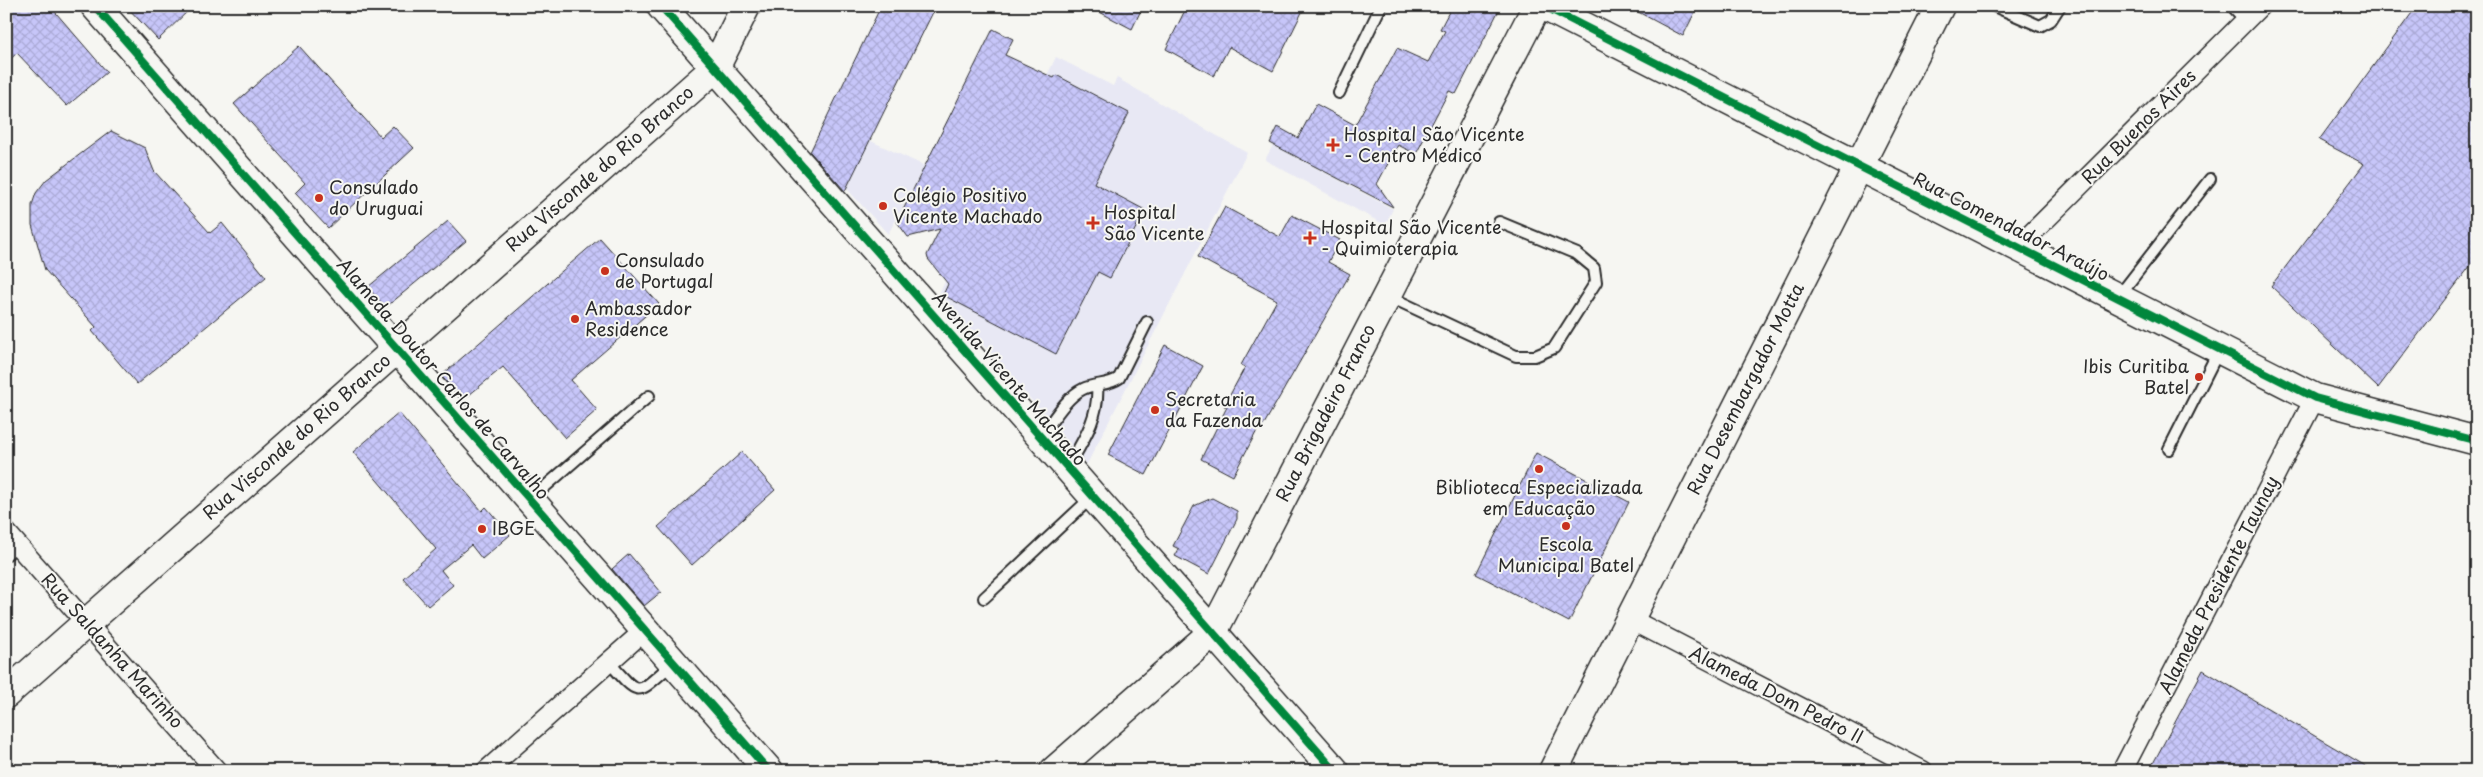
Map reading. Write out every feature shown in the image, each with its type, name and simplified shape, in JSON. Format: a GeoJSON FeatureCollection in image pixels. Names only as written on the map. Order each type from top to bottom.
{"type":"FeatureCollection","features":[{"type":"Feature","properties":{"kind":"street","name":"Alameda Doutor Carlos de Carvalho"},"geometry":{"type":"LineString","coordinates":[[95,6],[769,771]]}},
{"type":"Feature","properties":{"kind":"street","name":"Avenida Vicente Machado"},"geometry":{"type":"LineString","coordinates":[[661,6],[1335,771]]}},
{"type":"Feature","properties":{"kind":"street","name":"Rua Visconde do Rio Branco"},"geometry":{"type":"LineString","coordinates":[[6,694],[716,68],[746,6]]}},
{"type":"Feature","properties":{"kind":"street","name":"Rua Brigadeiro Franco"},"geometry":{"type":"LineString","coordinates":[[1054,771],[1213,632],[1537,6]]}},
{"type":"Feature","properties":{"kind":"street","name":"Rua Comendador Araújo"},"geometry":{"type":"LineString","coordinates":[[1544,6],[2315,398],[2477,441]]}},
{"type":"Feature","properties":{"kind":"street","name":"Rua Desembargador Motta"},"geometry":{"type":"LineString","coordinates":[[1553,771],[1940,6]]}},
{"type":"Feature","properties":{"kind":"street","name":"Rua Buenos Aires"},"geometry":{"type":"LineString","coordinates":[[2018,247],[2260,6]]}},
{"type":"Feature","properties":{"kind":"street","name":"Alameda Presidente Taunay"},"geometry":{"type":"LineString","coordinates":[[2122,771],[2315,398]]}},
{"type":"Feature","properties":{"kind":"street","name":"Rua Saldanha Marinho"},"geometry":{"type":"LineString","coordinates":[[10,544],[87,623],[217,771]]}},
{"type":"Feature","properties":{"kind":"street","name":"Alameda Dom Pedro II"},"geometry":{"type":"LineString","coordinates":[[1630,619],[1923,771]]}},
{"type":"Feature","properties":{"kind":"street"},"geometry":{"type":"LineString","coordinates":[[486,771],[645,630]]}},
{"type":"Feature","properties":{"kind":"lane"},"geometry":{"type":"LineString","coordinates":[[1339,93],[1381,6]]}},
{"type":"Feature","properties":{"kind":"lane"},"geometry":{"type":"LineString","coordinates":[[1994,6],[2040,26],[2051,20],[2060,6]]}},
{"type":"Feature","properties":{"kind":"lane"},"geometry":{"type":"LineString","coordinates":[[2232,6],[2246,21]]}},
{"type":"Feature","properties":{"kind":"lane"},"geometry":{"type":"LineString","coordinates":[[2118,298],[2210,179]]}},
{"type":"Feature","properties":{"kind":"lane"},"geometry":{"type":"LineString","coordinates":[[1387,296],[1516,356],[1535,356],[1554,348],[1596,282],[1594,268],[1577,254],[1499,222]]}},
{"type":"Feature","properties":{"kind":"lane"},"geometry":{"type":"LineString","coordinates":[[1040,437],[1068,402],[1082,389],[1112,383],[1119,378],[1147,322]]}},
{"type":"Feature","properties":{"kind":"lane"},"geometry":{"type":"LineString","coordinates":[[2169,449],[2219,349]]}},
{"type":"Feature","properties":{"kind":"lane"},"geometry":{"type":"LineString","coordinates":[[1068,468],[1092,421],[1098,403],[1097,385]]}},
{"type":"Feature","properties":{"kind":"lane"},"geometry":{"type":"LineString","coordinates":[[530,500],[649,396]]}},
{"type":"Feature","properties":{"kind":"lane"},"geometry":{"type":"LineString","coordinates":[[984,598],[1092,496]]}},
{"type":"Feature","properties":{"kind":"lane"},"geometry":{"type":"LineString","coordinates":[[609,662],[629,686],[636,689],[644,688],[673,662]]}},
{"type":"Feature","properties":{"kind":"shaded area","name":"Hospital São Vicente"},"geometry":{"type":"Polygon","coordinates":[[[1056,57],[1113,86],[1117,78],[1247,153],[1087,464],[939,294],[1056,57]]]}},
{"type":"Feature","properties":{"kind":"shaded area","name":"Colégio Positivo Vicente Machado"},"geometry":{"type":"Polygon","coordinates":[[[858,135],[925,166],[888,234],[838,179],[858,135]]]}},
{"type":"Feature","properties":{"kind":"shaded area"},"geometry":{"type":"Polygon","coordinates":[[[1273,145],[1393,209],[1385,225],[1265,160],[1273,145]]]}},
{"type":"Feature","properties":{"kind":"building"},"geometry":{"type":"Polygon","coordinates":[[[6,6],[50,6],[107,72],[67,106],[17,53],[6,63],[6,6]]]}},
{"type":"Feature","properties":{"kind":"building"},"geometry":{"type":"Polygon","coordinates":[[[126,6],[193,6],[158,40],[126,6]]]}},
{"type":"Feature","properties":{"kind":"building"},"geometry":{"type":"Polygon","coordinates":[[[881,6],[936,6],[845,191],[810,152],[881,6]]]}},
{"type":"Feature","properties":{"kind":"building"},"geometry":{"type":"Polygon","coordinates":[[[1088,6],[1143,6],[1132,29],[1088,6]]]}},
{"type":"Feature","properties":{"kind":"building"},"geometry":{"type":"Polygon","coordinates":[[[1187,6],[1305,6],[1273,71],[1229,47],[1214,76],[1166,49],[1187,6]]]}},
{"type":"Feature","properties":{"kind":"building"},"geometry":{"type":"Polygon","coordinates":[[[1452,6],[1501,6],[1456,94],[1449,91],[1416,154],[1398,145],[1377,184],[1393,207],[1270,143],[1278,127],[1298,138],[1316,104],[1355,125],[1397,48],[1428,62],[1445,31],[1440,29],[1452,6]]]}},
{"type":"Feature","properties":{"kind":"building"},"geometry":{"type":"Polygon","coordinates":[[[1627,6],[1698,6],[1683,36],[1627,6]]]}},
{"type":"Feature","properties":{"kind":"building"},"geometry":{"type":"Polygon","coordinates":[[[2417,6],[2477,6],[2477,257],[2378,388],[2271,286],[2364,164],[2319,140],[2417,6]]]}},
{"type":"Feature","properties":{"kind":"building","name":"Hospital São Vicente"},"geometry":{"type":"Polygon","coordinates":[[[993,29],[1013,39],[1005,55],[1054,78],[1056,75],[1129,113],[1094,183],[1145,210],[1110,278],[1098,272],[1056,354],[943,295],[948,284],[928,259],[927,255],[940,229],[908,237],[897,222],[993,29]]]}},
{"type":"Feature","properties":{"kind":"building"},"geometry":{"type":"Polygon","coordinates":[[[299,46],[381,137],[393,126],[414,148],[328,228],[295,193],[305,183],[234,104],[299,46]]]}},
{"type":"Feature","properties":{"kind":"building"},"geometry":{"type":"Polygon","coordinates":[[[111,131],[145,148],[154,171],[210,233],[222,223],[266,277],[137,384],[92,331],[96,327],[45,270],[32,225],[32,205],[36,193],[46,180],[111,131]]]}},
{"type":"Feature","properties":{"kind":"building"},"geometry":{"type":"Polygon","coordinates":[[[1225,207],[1280,237],[1292,215],[1340,240],[1328,262],[1350,274],[1263,426],[1260,425],[1233,476],[1201,459],[1227,407],[1224,406],[1245,367],[1241,365],[1277,300],[1198,257],[1225,207]]]}},
{"type":"Feature","properties":{"kind":"building"},"geometry":{"type":"Polygon","coordinates":[[[448,221],[466,241],[385,308],[368,287],[448,221]]]}},
{"type":"Feature","properties":{"kind":"building"},"geometry":{"type":"Polygon","coordinates":[[[600,238],[659,304],[571,380],[597,410],[565,438],[503,367],[463,400],[441,376],[600,238]]]}},
{"type":"Feature","properties":{"kind":"building","name":"Secretaria da Fazenda"},"geometry":{"type":"Polygon","coordinates":[[[1165,345],[1203,366],[1146,475],[1108,455],[1165,345]]]}},
{"type":"Feature","properties":{"kind":"building"},"geometry":{"type":"Polygon","coordinates":[[[399,413],[482,511],[486,507],[510,535],[482,559],[471,545],[441,570],[453,585],[428,606],[403,578],[436,549],[353,452],[399,413]]]}},
{"type":"Feature","properties":{"kind":"building"},"geometry":{"type":"Polygon","coordinates":[[[742,452],[775,490],[692,565],[658,527],[742,452]]]}},
{"type":"Feature","properties":{"kind":"building","name":"Escola Municipal Batel"},"geometry":{"type":"Polygon","coordinates":[[[1536,453],[1629,502],[1569,622],[1476,574],[1536,453]]]}},
{"type":"Feature","properties":{"kind":"building"},"geometry":{"type":"Polygon","coordinates":[[[1212,498],[1237,511],[1237,519],[1209,574],[1175,556],[1179,549],[1173,546],[1194,506],[1212,498]]]}},
{"type":"Feature","properties":{"kind":"building"},"geometry":{"type":"Polygon","coordinates":[[[629,554],[661,592],[644,606],[612,569],[629,554]]]}},
{"type":"Feature","properties":{"kind":"building"},"geometry":{"type":"Polygon","coordinates":[[[2203,670],[2374,771],[2149,771],[2203,670]]]}},
{"type":"Feature","properties":{"kind":"cycle path"},"geometry":{"type":"LineString","coordinates":[[95,6],[769,771]]}},
{"type":"Feature","properties":{"kind":"cycle path"},"geometry":{"type":"LineString","coordinates":[[661,6],[1335,771]]}},
{"type":"Feature","properties":{"kind":"cycle path"},"geometry":{"type":"LineString","coordinates":[[1544,6],[2315,398],[2477,441]]}},
{"type":"Feature","properties":{"kind":"place","name":"Hospital São Vicente - Centro Médico"},"geometry":{"type":"Point","coordinates":[1333,145]}},
{"type":"Feature","properties":{"kind":"place","name":"Consulado do Uruguai"},"geometry":{"type":"Point","coordinates":[319,198]}},
{"type":"Feature","properties":{"kind":"place","name":"Colégio Positivo Vicente Machado"},"geometry":{"type":"Point","coordinates":[883,206]}},
{"type":"Feature","properties":{"kind":"place","name":"Hospital São Vicente"},"geometry":{"type":"Point","coordinates":[1093,223]}},
{"type":"Feature","properties":{"kind":"place","name":"Hospital São Vicente - Quimioterapia"},"geometry":{"type":"Point","coordinates":[1310,238]}},
{"type":"Feature","properties":{"kind":"place","name":"Consulado de Portugal"},"geometry":{"type":"Point","coordinates":[605,271]}},
{"type":"Feature","properties":{"kind":"place","name":"Ambassador Residence"},"geometry":{"type":"Point","coordinates":[575,319]}},
{"type":"Feature","properties":{"kind":"place","name":"Ibis Curitiba Batel"},"geometry":{"type":"Point","coordinates":[2199,377]}},
{"type":"Feature","properties":{"kind":"place","name":"Secretaria da Fazenda"},"geometry":{"type":"Point","coordinates":[1155,410]}},
{"type":"Feature","properties":{"kind":"place","name":"Biblioteca Especializada em Educação"},"geometry":{"type":"Point","coordinates":[1539,469]}},
{"type":"Feature","properties":{"kind":"place","name":"Escola Municipal Batel"},"geometry":{"type":"Point","coordinates":[1566,526]}},
{"type":"Feature","properties":{"kind":"place","name":"IBGE"},"geometry":{"type":"Point","coordinates":[482,529]}}]}
